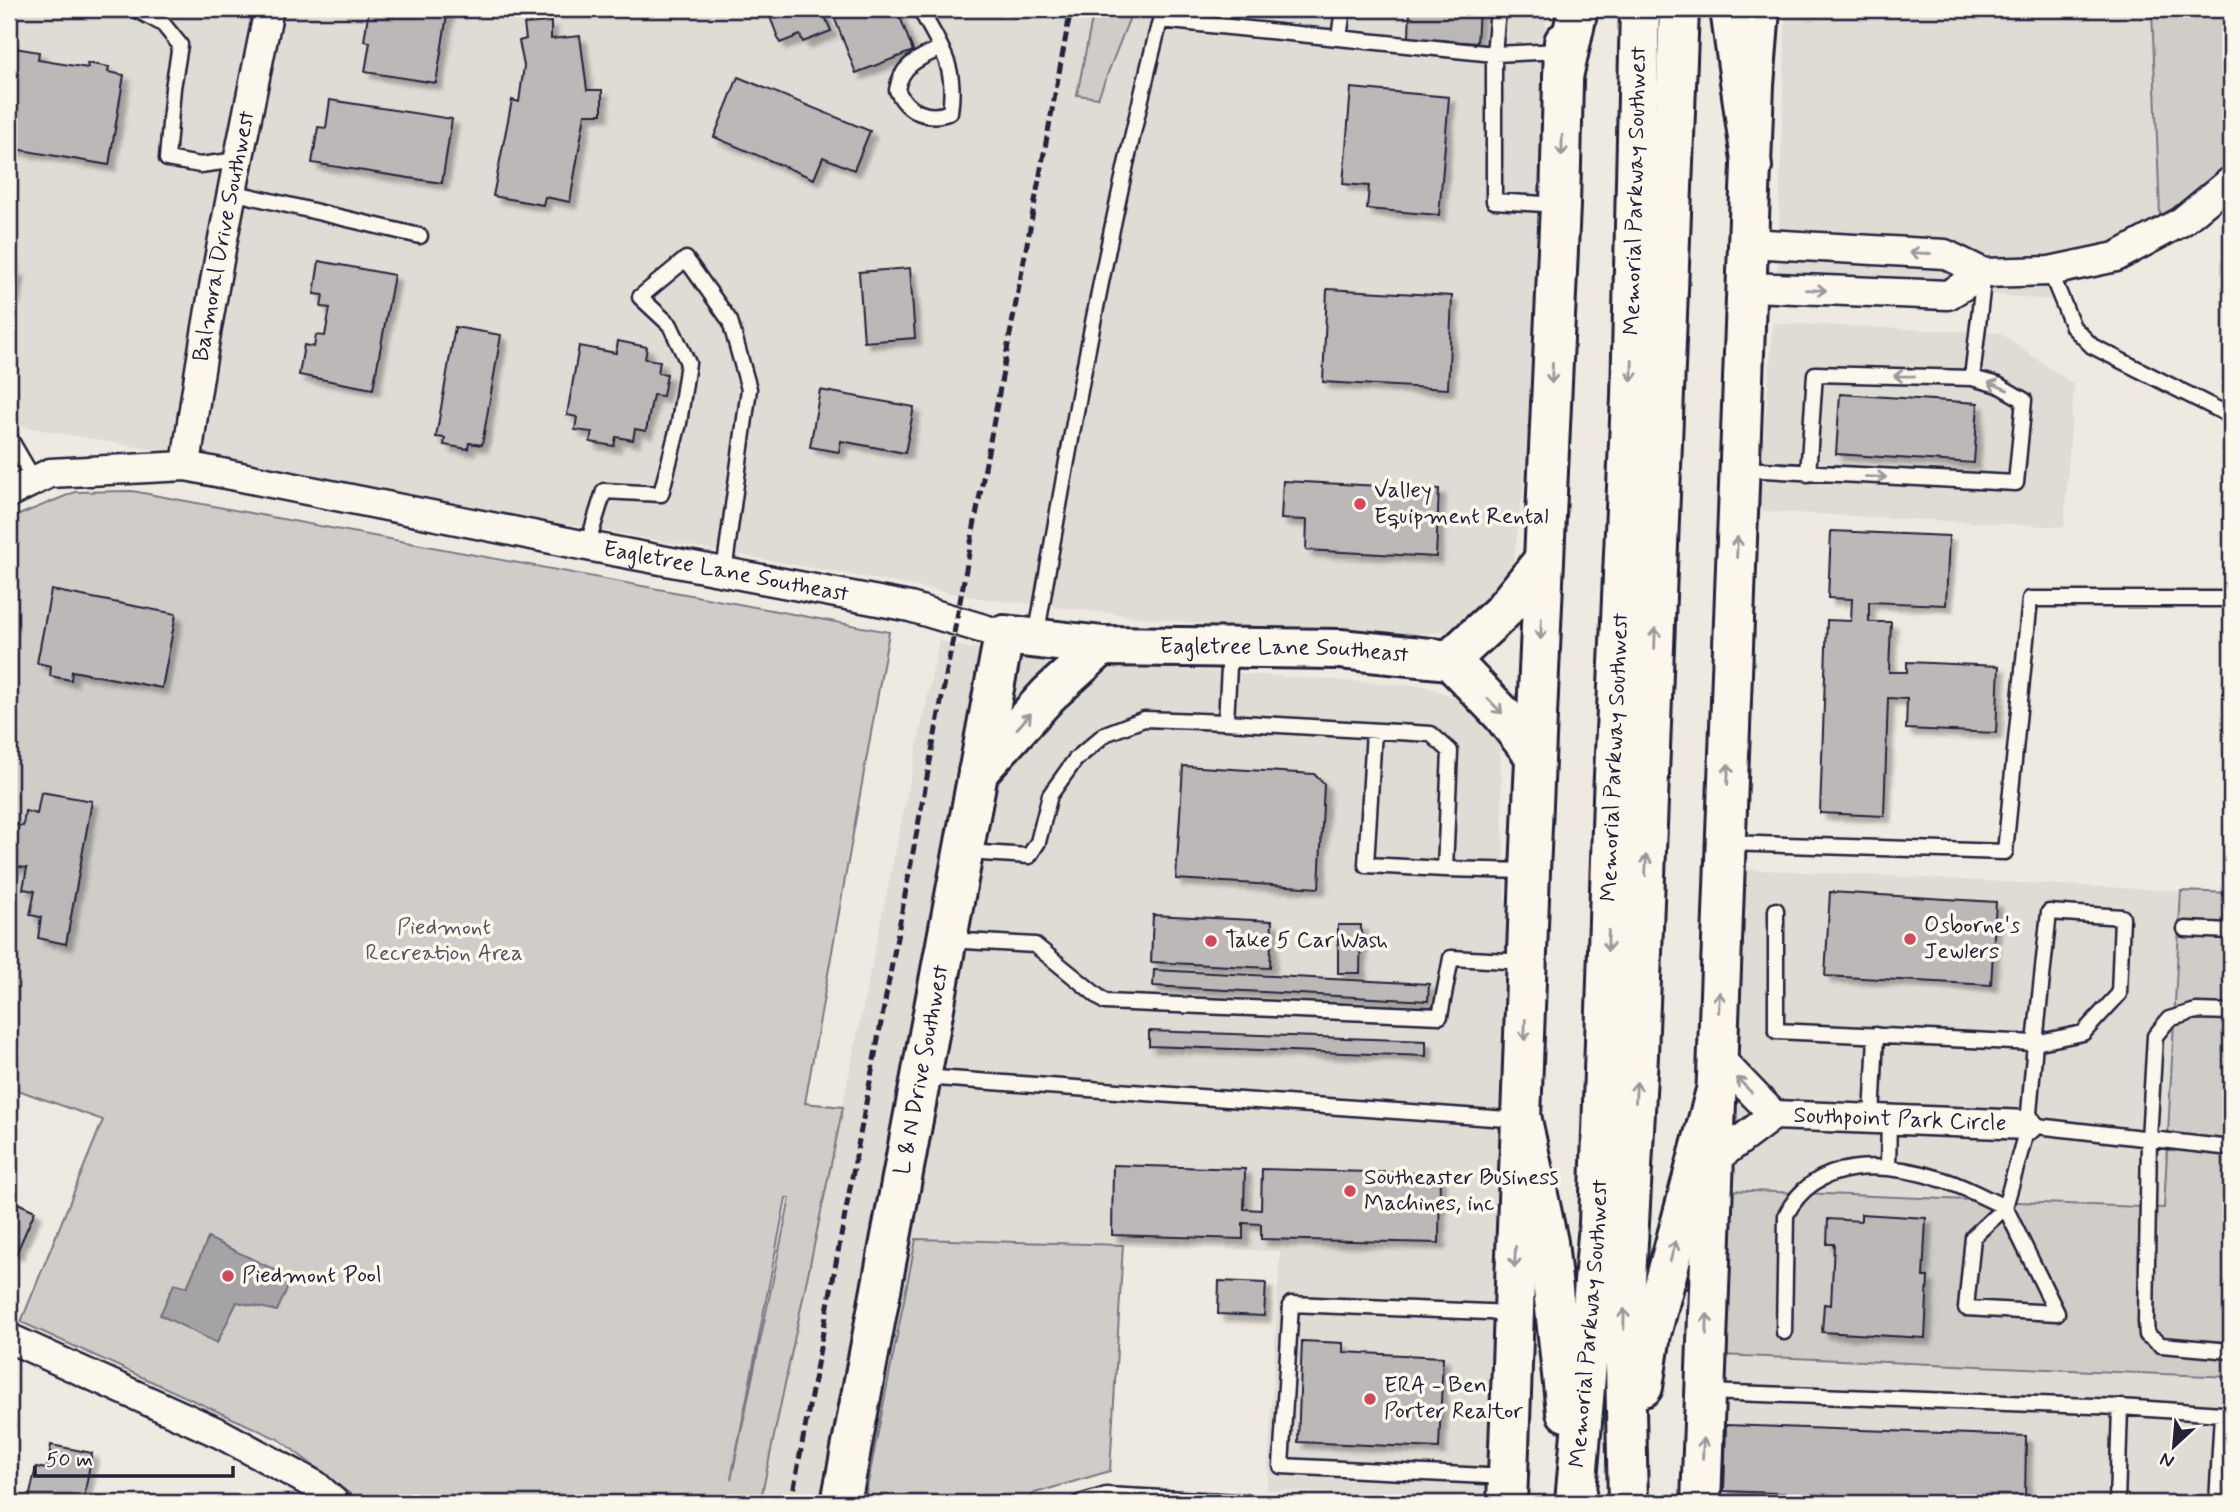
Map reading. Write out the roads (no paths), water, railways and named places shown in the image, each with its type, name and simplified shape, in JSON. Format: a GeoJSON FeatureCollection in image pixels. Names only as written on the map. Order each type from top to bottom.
{"type":"FeatureCollection","features":[{"type":"Feature","properties":{"kind":"main road"},"geometry":{"type":"LineString","coordinates":[[1508,1490],[1512,1313],[1560,205],[1565,9]]}},
{"type":"Feature","properties":{"kind":"main road"},"geometry":{"type":"LineString","coordinates":[[1563,64],[1578,9]]}},
{"type":"Feature","properties":{"kind":"main road","name":"Memorial Parkway Southwest"},"geometry":{"type":"LineString","coordinates":[[1575,1503],[1599,1224],[1613,798],[1632,398],[1640,9]]}},
{"type":"Feature","properties":{"kind":"main road","name":"Memorial Parkway Southwest"},"geometry":{"type":"LineString","coordinates":[[1628,1494],[1623,1317],[1639,1055],[1679,9]]}},
{"type":"Feature","properties":{"kind":"main road"},"geometry":{"type":"LineString","coordinates":[[1730,9],[1752,167]]}},
{"type":"Feature","properties":{"kind":"main road"},"geometry":{"type":"LineString","coordinates":[[1701,1503],[1760,9]]}},
{"type":"Feature","properties":{"kind":"main road"},"geometry":{"type":"LineString","coordinates":[[1535,756],[1502,714],[1450,660],[1501,613],[1543,561]]}},
{"type":"Feature","properties":{"kind":"main road","name":"Eagletree Lane Southeast"},"geometry":{"type":"LineString","coordinates":[[1020,637],[1102,646],[1340,649],[1450,660]]}},
{"type":"Feature","properties":{"kind":"main road","name":"L & N Drive Southwest"},"geometry":{"type":"LineString","coordinates":[[841,1503],[978,772],[1020,637]]}},
{"type":"Feature","properties":{"kind":"main road"},"geometry":{"type":"LineString","coordinates":[[978,772],[1049,694],[1102,646]]}},
{"type":"Feature","properties":{"kind":"main road"},"geometry":{"type":"LineString","coordinates":[[1628,1494],[1651,1334],[1716,1076]]}},
{"type":"Feature","properties":{"kind":"main road"},"geometry":{"type":"LineString","coordinates":[[1522,1120],[1548,1242],[1575,1503]]}},
{"type":"Feature","properties":{"kind":"street","name":"Balmoral Drive Southwest"},"geometry":{"type":"LineString","coordinates":[[186,466],[199,371],[269,9]]}},
{"type":"Feature","properties":{"kind":"street"},"geometry":{"type":"LineString","coordinates":[[1749,243],[1945,254],[1984,273],[2050,271],[2116,257],[2181,222],[2231,181]]}},
{"type":"Feature","properties":{"kind":"street"},"geometry":{"type":"LineString","coordinates":[[1748,287],[1948,295],[1984,273]]}},
{"type":"Feature","properties":{"kind":"street","name":"Eagletree Lane Southeast"},"geometry":{"type":"LineString","coordinates":[[9,493],[50,473],[186,466],[910,607],[1020,637]]}},
{"type":"Feature","properties":{"kind":"street"},"geometry":{"type":"LineString","coordinates":[[1714,1160],[1774,1115],[1716,1076]]}},
{"type":"Feature","properties":{"kind":"street","name":"Southpoint Park Circle"},"geometry":{"type":"LineString","coordinates":[[1774,1115],[2028,1125]]}},
{"type":"Feature","properties":{"kind":"street"},"geometry":{"type":"LineString","coordinates":[[9,1338],[220,1434],[315,1485],[335,1503]]}},
{"type":"Feature","properties":{"kind":"lane"},"geometry":{"type":"LineString","coordinates":[[135,9],[163,24],[180,45],[167,159],[200,165],[238,160]]}},
{"type":"Feature","properties":{"kind":"lane"},"geometry":{"type":"LineString","coordinates":[[920,9],[947,59],[953,77],[950,112],[937,118],[921,114],[906,105],[897,90],[906,67],[912,61],[941,48]]}},
{"type":"Feature","properties":{"kind":"lane"},"geometry":{"type":"LineString","coordinates":[[1339,38],[1343,9]]}},
{"type":"Feature","properties":{"kind":"lane"},"geometry":{"type":"LineString","coordinates":[[1498,9],[1494,54],[1493,201],[1560,205]]}},
{"type":"Feature","properties":{"kind":"lane"},"geometry":{"type":"LineString","coordinates":[[1020,637],[1070,440],[1138,112],[1162,14],[1563,64]]}},
{"type":"Feature","properties":{"kind":"lane"},"geometry":{"type":"LineString","coordinates":[[232,192],[419,236]]}},
{"type":"Feature","properties":{"kind":"lane"},"geometry":{"type":"LineString","coordinates":[[587,546],[604,491],[661,494],[679,423],[688,362],[670,326],[640,297],[686,259],[730,321],[749,389],[724,572]]}},
{"type":"Feature","properties":{"kind":"lane"},"geometry":{"type":"LineString","coordinates":[[2050,271],[2074,327],[2092,346],[2231,416]]}},
{"type":"Feature","properties":{"kind":"lane"},"geometry":{"type":"LineString","coordinates":[[1972,378],[1984,273]]}},
{"type":"Feature","properties":{"kind":"lane"},"geometry":{"type":"LineString","coordinates":[[1741,469],[1808,474],[2016,482],[2024,400],[1998,385],[1972,378],[1815,374],[1808,474]]}},
{"type":"Feature","properties":{"kind":"lane"},"geometry":{"type":"LineString","coordinates":[[9,437],[34,480]]}},
{"type":"Feature","properties":{"kind":"lane"},"geometry":{"type":"LineString","coordinates":[[1725,843],[2005,852],[2030,599],[2231,599]]}},
{"type":"Feature","properties":{"kind":"lane"},"geometry":{"type":"LineString","coordinates":[[1226,722],[1230,647]]}},
{"type":"Feature","properties":{"kind":"lane"},"geometry":{"type":"LineString","coordinates":[[963,852],[1029,856],[1038,842],[1050,795],[1075,760],[1105,734],[1144,719],[1431,734],[1450,751],[1445,869]]}},
{"type":"Feature","properties":{"kind":"lane"},"geometry":{"type":"LineString","coordinates":[[1374,731],[1366,865],[1530,871]]}},
{"type":"Feature","properties":{"kind":"lane"},"geometry":{"type":"LineString","coordinates":[[1776,910],[1776,1031],[2035,1043],[2083,1033],[2119,994],[2122,917],[2049,912],[2035,1043],[2028,1125],[2005,1207],[1973,1237],[1966,1308],[2057,1313],[2005,1207],[1942,1179],[1888,1167],[1847,1170],[1820,1177],[1794,1199],[1786,1215],[1784,1332]]}},
{"type":"Feature","properties":{"kind":"lane"},"geometry":{"type":"LineString","coordinates":[[2185,929],[2231,930]]}},
{"type":"Feature","properties":{"kind":"lane"},"geometry":{"type":"LineString","coordinates":[[946,940],[1035,945],[1105,1002],[1440,1016],[1451,958],[1528,962]]}},
{"type":"Feature","properties":{"kind":"lane"},"geometry":{"type":"LineString","coordinates":[[2231,1012],[2196,1012],[2169,1019],[2155,1036],[2149,1139],[2147,1335],[2161,1345],[2231,1351]]}},
{"type":"Feature","properties":{"kind":"lane"},"geometry":{"type":"LineString","coordinates":[[1876,1035],[1881,1119],[1888,1167]]}},
{"type":"Feature","properties":{"kind":"lane"},"geometry":{"type":"LineString","coordinates":[[921,1076],[1522,1120]]}},
{"type":"Feature","properties":{"kind":"lane"},"geometry":{"type":"LineString","coordinates":[[2028,1125],[2231,1148]]}},
{"type":"Feature","properties":{"kind":"lane"},"geometry":{"type":"LineString","coordinates":[[1508,1490],[1281,1466],[1291,1304],[1512,1313]]}},
{"type":"Feature","properties":{"kind":"lane"},"geometry":{"type":"LineString","coordinates":[[1705,1392],[2120,1407],[2222,1414],[2217,1503]]}},
{"type":"Feature","properties":{"kind":"lane"},"geometry":{"type":"LineString","coordinates":[[2117,1503],[2120,1407]]}},
{"type":"Feature","properties":{"kind":"lane"},"geometry":{"type":"LineString","coordinates":[[1079,1503],[1106,1495],[1258,1503]]}},
{"type":"Feature","properties":{"kind":"railway"},"geometry":{"type":"LineString","coordinates":[[791,1503],[1071,9]]}},
{"type":"Feature","properties":{"kind":"place","name":"Valley Equipment Rental"},"geometry":{"type":"Point","coordinates":[1360,504]}},
{"type":"Feature","properties":{"kind":"place","name":"Osborne's Jewlers"},"geometry":{"type":"Point","coordinates":[1910,939]}},
{"type":"Feature","properties":{"kind":"place","name":"Take 5 Car Wash"},"geometry":{"type":"Point","coordinates":[1211,941]}},
{"type":"Feature","properties":{"kind":"place","name":"Southeaster Business Machines, inc"},"geometry":{"type":"Point","coordinates":[1350,1191]}},
{"type":"Feature","properties":{"kind":"place","name":"Piedmont Pool"},"geometry":{"type":"Point","coordinates":[228,1276]}},
{"type":"Feature","properties":{"kind":"place","name":"ERA - Ben Porter Realtor"},"geometry":{"type":"Point","coordinates":[1370,1399]}},
{"type":"Feature","properties":{"kind":"park label","name":"Piedmont Recreation Area"},"geometry":{"type":"Point","coordinates":[444,941]}}]}
